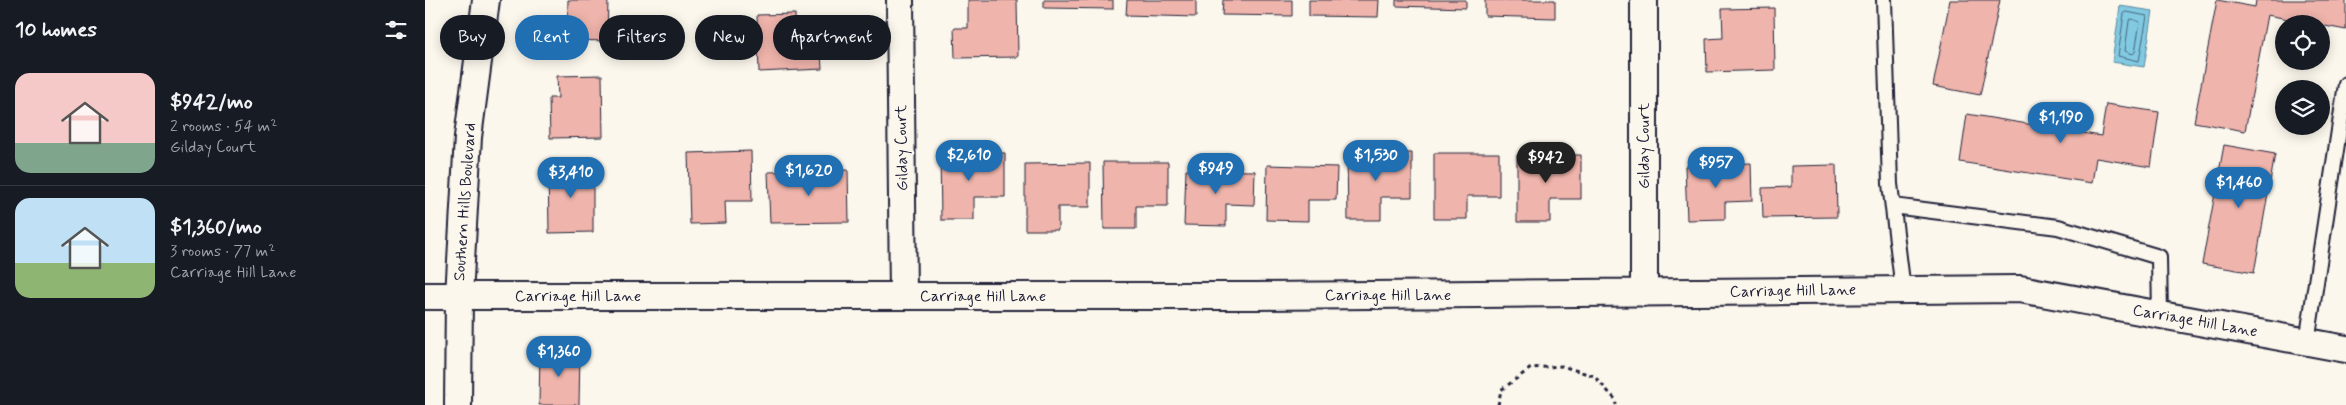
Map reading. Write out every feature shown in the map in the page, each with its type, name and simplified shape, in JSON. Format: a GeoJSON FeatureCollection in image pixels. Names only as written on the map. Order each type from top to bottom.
{"type":"FeatureCollection","features":[{"type":"Feature","properties":{"kind":"street","name":"Southern Hills Boulevard"},"geometry":{"type":"LineString","coordinates":[[458,405],[459,296],[468,137],[487,0]]}},
{"type":"Feature","properties":{"kind":"street","name":"Gilday Court"},"geometry":{"type":"LineString","coordinates":[[900,0],[903,296]]}},
{"type":"Feature","properties":{"kind":"street","name":"Gilday Court"},"geometry":{"type":"LineString","coordinates":[[1644,0],[1644,293]]}},
{"type":"Feature","properties":{"kind":"street","name":"Carriage Hill Lane"},"geometry":{"type":"LineString","coordinates":[[425,296],[1644,293],[2020,289],[2346,349]]}},
{"type":"Feature","properties":{"kind":"lane"},"geometry":{"type":"LineString","coordinates":[[1884,0],[1890,184],[1903,290]]}},
{"type":"Feature","properties":{"kind":"lane"},"geometry":{"type":"LineString","coordinates":[[2307,342],[2346,84]]}},
{"type":"Feature","properties":{"kind":"lane"},"geometry":{"type":"LineString","coordinates":[[1893,206],[2058,227],[2159,258],[2160,315]]}},
{"type":"Feature","properties":{"kind":"path"},"geometry":{"type":"LineString","coordinates":[[1497,405],[1501,390],[1531,368],[1562,366],[1593,376],[1615,399],[1616,405]]}},
{"type":"Feature","properties":{"kind":"water"},"geometry":{"type":"Polygon","coordinates":[[[2120,6],[2153,11],[2144,67],[2112,62],[2120,6]]]}},
{"type":"Feature","properties":{"kind":"building"},"geometry":{"type":"Polygon","coordinates":[[[568,0],[608,0],[608,15],[599,15],[599,41],[589,41],[589,15],[568,15],[568,0]]]}},
{"type":"Feature","properties":{"kind":"building"},"geometry":{"type":"Polygon","coordinates":[[[968,0],[1017,0],[1018,57],[955,58],[954,28],[968,28],[968,0]]]}},
{"type":"Feature","properties":{"kind":"building"},"geometry":{"type":"Polygon","coordinates":[[[1044,0],[1113,0],[1113,9],[1044,8],[1044,0]]]}},
{"type":"Feature","properties":{"kind":"building"},"geometry":{"type":"Polygon","coordinates":[[[1127,0],[1196,0],[1196,17],[1126,15],[1127,0]]]}},
{"type":"Feature","properties":{"kind":"building"},"geometry":{"type":"Polygon","coordinates":[[[1223,0],[1292,0],[1292,16],[1222,15],[1223,0]]]}},
{"type":"Feature","properties":{"kind":"building"},"geometry":{"type":"Polygon","coordinates":[[[1309,0],[1379,0],[1378,17],[1309,16],[1309,0]]]}},
{"type":"Feature","properties":{"kind":"building"},"geometry":{"type":"Polygon","coordinates":[[[1396,0],[1466,0],[1466,8],[1396,6],[1396,0]]]}},
{"type":"Feature","properties":{"kind":"building"},"geometry":{"type":"Polygon","coordinates":[[[1485,0],[1555,0],[1555,18],[1485,16],[1485,0]]]}},
{"type":"Feature","properties":{"kind":"building"},"geometry":{"type":"Polygon","coordinates":[[[1950,0],[2000,0],[1980,95],[1933,86],[1950,0]]]}},
{"type":"Feature","properties":{"kind":"building"},"geometry":{"type":"Polygon","coordinates":[[[2217,0],[2255,7],[2256,0],[2346,0],[2346,30],[2330,27],[2330,15],[2275,15],[2275,17],[2267,15],[2245,131],[2194,122],[2217,0]]]}},
{"type":"Feature","properties":{"kind":"building"},"geometry":{"type":"Polygon","coordinates":[[[1774,8],[1775,70],[1707,72],[1706,39],[1723,38],[1722,9],[1774,8]]]}},
{"type":"Feature","properties":{"kind":"building"},"geometry":{"type":"Polygon","coordinates":[[[795,14],[773,15],[773,60],[821,60],[822,69],[759,72],[759,60],[763,60],[763,15],[757,15],[795,14]]]}},
{"type":"Feature","properties":{"kind":"building"},"geometry":{"type":"Polygon","coordinates":[[[602,75],[603,137],[550,138],[549,98],[558,98],[557,76],[602,75]]]}},
{"type":"Feature","properties":{"kind":"building"},"geometry":{"type":"Polygon","coordinates":[[[2106,104],[2159,112],[2151,167],[2096,158],[2092,183],[1960,162],[1967,114],[2101,136],[2106,104]]]}},
{"type":"Feature","properties":{"kind":"building"},"geometry":{"type":"Polygon","coordinates":[[[2224,145],[2275,154],[2254,273],[2202,264],[2224,145]]]}},
{"type":"Feature","properties":{"kind":"building"},"geometry":{"type":"Polygon","coordinates":[[[751,151],[752,201],[725,201],[726,223],[690,224],[688,153],[751,151]]]}},
{"type":"Feature","properties":{"kind":"building"},"geometry":{"type":"Polygon","coordinates":[[[940,153],[1005,153],[1005,197],[974,197],[974,220],[941,220],[940,153]]]}},
{"type":"Feature","properties":{"kind":"building"},"geometry":{"type":"Polygon","coordinates":[[[1347,153],[1412,153],[1412,197],[1381,197],[1381,220],[1348,220],[1347,153]]]}},
{"type":"Feature","properties":{"kind":"building"},"geometry":{"type":"Polygon","coordinates":[[[1434,153],[1499,153],[1499,196],[1467,196],[1467,219],[1434,219],[1434,153]]]}},
{"type":"Feature","properties":{"kind":"building"},"geometry":{"type":"Polygon","coordinates":[[[1517,155],[1581,155],[1581,199],[1550,199],[1550,222],[1517,222],[1517,155]]]}},
{"type":"Feature","properties":{"kind":"building"},"geometry":{"type":"Polygon","coordinates":[[[1103,162],[1168,162],[1168,206],[1136,206],[1136,229],[1104,229],[1103,162]]]}},
{"type":"Feature","properties":{"kind":"building"},"geometry":{"type":"Polygon","coordinates":[[[1090,163],[1090,207],[1058,207],[1058,230],[1025,230],[1025,164],[1090,163]]]}},
{"type":"Feature","properties":{"kind":"building"},"geometry":{"type":"Polygon","coordinates":[[[1751,163],[1752,201],[1725,202],[1725,219],[1687,220],[1685,166],[1751,163]]]}},
{"type":"Feature","properties":{"kind":"building"},"geometry":{"type":"Polygon","coordinates":[[[593,165],[593,232],[549,233],[548,166],[593,165]]]}},
{"type":"Feature","properties":{"kind":"building"},"geometry":{"type":"Polygon","coordinates":[[[1267,165],[1337,167],[1336,200],[1308,200],[1308,221],[1266,220],[1267,165]]]}},
{"type":"Feature","properties":{"kind":"building"},"geometry":{"type":"Polygon","coordinates":[[[1836,165],[1837,217],[1763,218],[1762,188],[1791,187],[1791,166],[1836,165]]]}},
{"type":"Feature","properties":{"kind":"building"},"geometry":{"type":"Polygon","coordinates":[[[848,170],[849,222],[770,223],[768,172],[848,170]]]}},
{"type":"Feature","properties":{"kind":"building"},"geometry":{"type":"Polygon","coordinates":[[[1186,170],[1255,171],[1254,205],[1226,204],[1226,226],[1184,225],[1186,170]]]}},
{"type":"Feature","properties":{"kind":"building"},"geometry":{"type":"Polygon","coordinates":[[[540,350],[580,351],[579,405],[539,405],[540,350]]]}}]}
